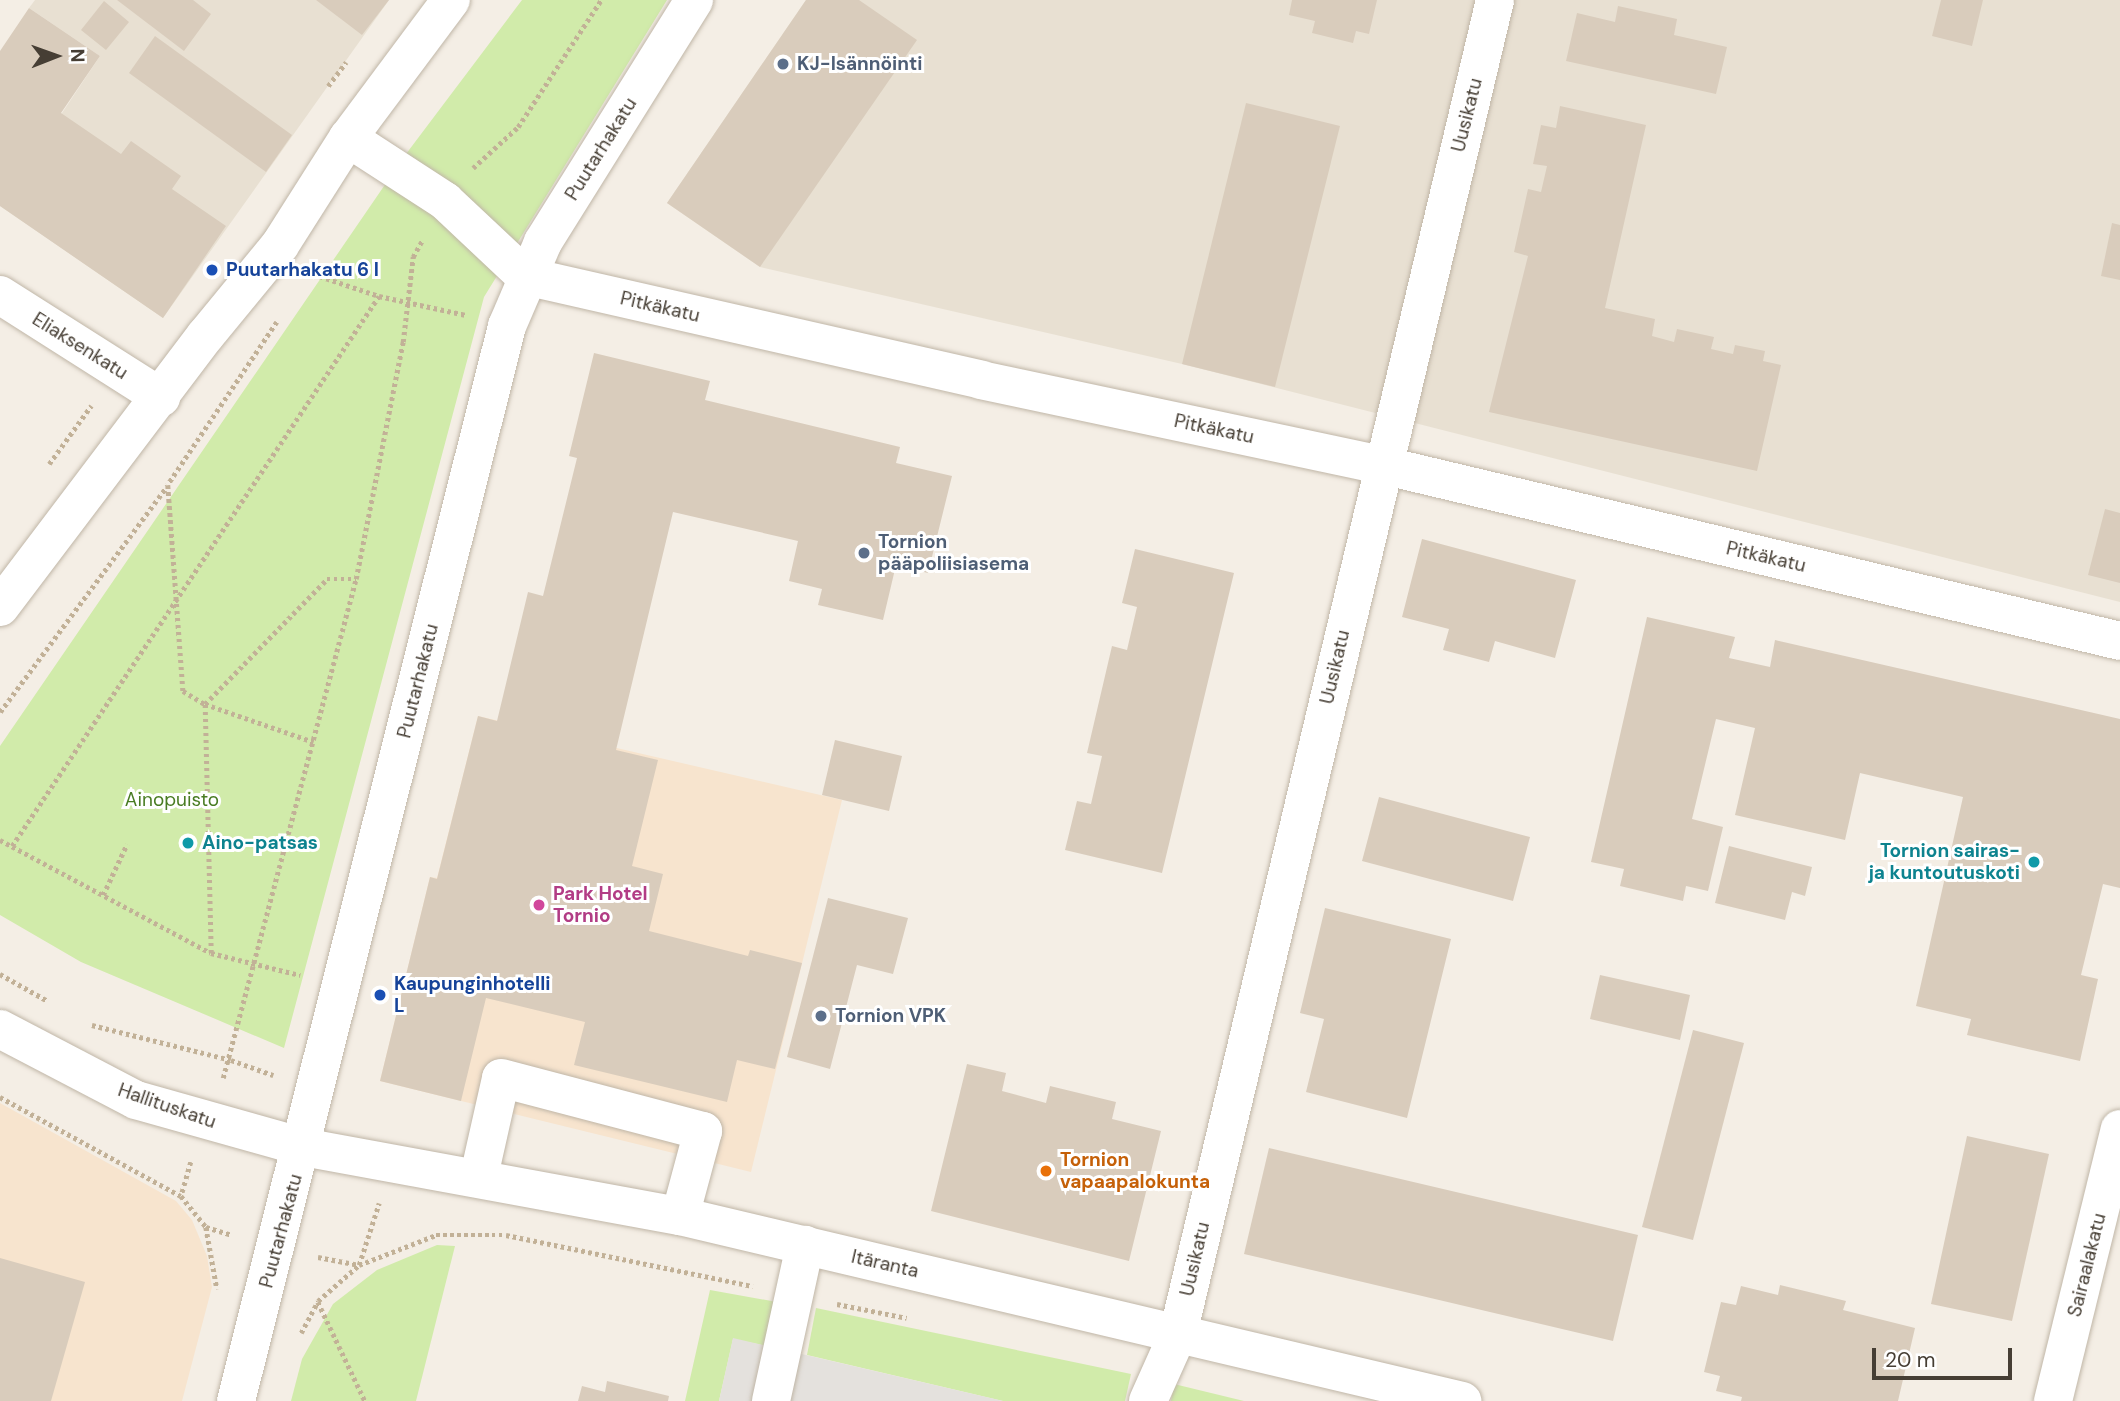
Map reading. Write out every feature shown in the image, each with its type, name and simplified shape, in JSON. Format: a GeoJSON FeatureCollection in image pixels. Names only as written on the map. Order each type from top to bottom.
{"type":"FeatureCollection","features":[{"type":"Feature","properties":{"kind":"street"},"geometry":{"type":"LineString","coordinates":[[0,607],[281,245],[348,138],[451,0]]}},
{"type":"Feature","properties":{"kind":"street","name":"Puutarhakatu"},"geometry":{"type":"LineString","coordinates":[[236,1401],[303,1147],[492,378],[525,275],[694,0]]}},
{"type":"Feature","properties":{"kind":"street","name":"Uusikatu"},"geometry":{"type":"LineString","coordinates":[[1148,1401],[1178,1334],[1382,465],[1495,0]]}},
{"type":"Feature","properties":{"kind":"street","name":"Pitkäkatu"},"geometry":{"type":"LineString","coordinates":[[348,138],[445,201],[525,275],[981,380],[1382,465],[2120,641]]}},
{"type":"Feature","properties":{"kind":"street","name":"Eliaksenkatu"},"geometry":{"type":"LineString","coordinates":[[0,295],[161,397]]}},
{"type":"Feature","properties":{"kind":"street","name":"Hallituskatu"},"geometry":{"type":"LineString","coordinates":[[0,1029],[136,1100],[303,1147]]}},
{"type":"Feature","properties":{"kind":"street"},"geometry":{"type":"LineString","coordinates":[[479,1176],[501,1078],[703,1131],[680,1216]]}},
{"type":"Feature","properties":{"kind":"street","name":"Sairaalakatu"},"geometry":{"type":"LineString","coordinates":[[2053,1401],[2120,1129]]}},
{"type":"Feature","properties":{"kind":"street","name":"Itäranta"},"geometry":{"type":"LineString","coordinates":[[303,1147],[479,1176],[680,1216],[1462,1401]]}},
{"type":"Feature","properties":{"kind":"street"},"geometry":{"type":"LineString","coordinates":[[771,1401],[805,1245]]}},
{"type":"Feature","properties":{"kind":"path"},"geometry":{"type":"LineString","coordinates":[[181,1196],[204,1120],[231,1060],[356,579],[408,302],[413,257],[445,201],[467,173],[518,127],[601,0]]}},
{"type":"Feature","properties":{"kind":"path"},"geometry":{"type":"LineString","coordinates":[[303,283],[311,272]]}},
{"type":"Feature","properties":{"kind":"path"},"geometry":{"type":"LineString","coordinates":[[12,846],[379,296],[408,302]]}},
{"type":"Feature","properties":{"kind":"path"},"geometry":{"type":"LineString","coordinates":[[0,712],[168,485],[281,317]]}},
{"type":"Feature","properties":{"kind":"path"},"geometry":{"type":"LineString","coordinates":[[168,485],[183,691],[205,704],[314,742]]}},
{"type":"Feature","properties":{"kind":"path"},"geometry":{"type":"LineString","coordinates":[[211,953],[205,704],[327,579],[356,579]]}},
{"type":"Feature","properties":{"kind":"path"},"geometry":{"type":"LineString","coordinates":[[0,840],[211,953],[313,978]]}},
{"type":"Feature","properties":{"kind":"path"},"geometry":{"type":"LineString","coordinates":[[103,895],[127,844]]}},
{"type":"Feature","properties":{"kind":"path"},"geometry":{"type":"LineString","coordinates":[[0,974],[58,1006]]}},
{"type":"Feature","properties":{"kind":"path"},"geometry":{"type":"LineString","coordinates":[[80,1019],[231,1060],[286,1080]]}},
{"type":"Feature","properties":{"kind":"path"},"geometry":{"type":"LineString","coordinates":[[0,1097],[181,1196],[206,1227],[218,1294]]}},
{"type":"Feature","properties":{"kind":"path"},"geometry":{"type":"LineString","coordinates":[[293,1346],[318,1301],[359,1265],[391,1162]]}},
{"type":"Feature","properties":{"kind":"path"},"geometry":{"type":"LineString","coordinates":[[318,1301],[365,1401]]}},
{"type":"Feature","properties":{"kind":"shaded area"},"geometry":{"type":"Polygon","coordinates":[[[35,0],[389,0],[163,318],[0,206],[100,56],[29,8],[35,0]]]}},
{"type":"Feature","properties":{"kind":"shaded area"},"geometry":{"type":"Polygon","coordinates":[[[806,0],[2120,0],[2120,602],[1182,364],[760,267],[667,203],[806,0]]]}},
{"type":"Feature","properties":{"kind":"shaded area"},"geometry":{"type":"Polygon","coordinates":[[[478,716],[842,800],[751,1172],[380,1081],[430,877],[437,878],[478,716]]]}},
{"type":"Feature","properties":{"kind":"shaded area"},"geometry":{"type":"Polygon","coordinates":[[[0,1103],[176,1201],[192,1220],[207,1256],[212,1287],[182,1401],[0,1401],[0,1103]]]}},
{"type":"Feature","properties":{"kind":"shaded area"},"geometry":{"type":"Polygon","coordinates":[[[733,1338],[1003,1401],[719,1401],[733,1338]]]}},
{"type":"Feature","properties":{"kind":"green space","name":"Ainopuisto"},"geometry":{"type":"Polygon","coordinates":[[[522,0],[667,0],[484,297],[284,1048],[81,962],[0,915],[0,746],[406,154],[522,0]]]}},
{"type":"Feature","properties":{"kind":"green space"},"geometry":{"type":"Polygon","coordinates":[[[437,1245],[455,1246],[416,1401],[291,1401],[302,1359],[333,1304],[377,1270],[437,1245]]]}},
{"type":"Feature","properties":{"kind":"green space"},"geometry":{"type":"Polygon","coordinates":[[[710,1290],[777,1302],[767,1346],[733,1339],[719,1401],[685,1401],[710,1290]]]}},
{"type":"Feature","properties":{"kind":"green space"},"geometry":{"type":"Polygon","coordinates":[[[816,1308],[1131,1374],[1125,1401],[1003,1401],[807,1355],[816,1308]]]}},
{"type":"Feature","properties":{"kind":"green space"},"geometry":{"type":"Polygon","coordinates":[[[1174,1384],[1244,1401],[1171,1401],[1174,1384]]]}},
{"type":"Feature","properties":{"kind":"building"},"geometry":{"type":"Polygon","coordinates":[[[117,0],[193,0],[211,14],[184,51],[117,0]]]}},
{"type":"Feature","properties":{"kind":"building"},"geometry":{"type":"Polygon","coordinates":[[[316,0],[389,0],[362,35],[316,0]]]}},
{"type":"Feature","properties":{"kind":"building"},"geometry":{"type":"Polygon","coordinates":[[[806,0],[859,0],[917,40],[760,267],[667,203],[806,0]]]}},
{"type":"Feature","properties":{"kind":"building"},"geometry":{"type":"Polygon","coordinates":[[[1292,0],[1377,0],[1369,34],[1356,31],[1353,43],[1312,33],[1315,21],[1289,15],[1292,0]]]}},
{"type":"Feature","properties":{"kind":"building"},"geometry":{"type":"Polygon","coordinates":[[[1941,0],[1983,0],[1972,46],[1932,36],[1941,0]]]}},
{"type":"Feature","properties":{"kind":"building"},"geometry":{"type":"Polygon","coordinates":[[[104,1],[129,22],[106,50],[81,30],[104,1]]]}},
{"type":"Feature","properties":{"kind":"building"},"geometry":{"type":"Polygon","coordinates":[[[1618,6],[1677,19],[1674,35],[1727,47],[1716,94],[1566,61],[1577,13],[1615,22],[1618,6]]]}},
{"type":"Feature","properties":{"kind":"building"},"geometry":{"type":"Polygon","coordinates":[[[29,8],[100,56],[61,113],[121,154],[131,141],[181,176],[172,189],[226,226],[163,318],[0,206],[0,51],[29,8]]]}},
{"type":"Feature","properties":{"kind":"building"},"geometry":{"type":"Polygon","coordinates":[[[155,36],[292,135],[266,172],[129,73],[155,36]]]}},
{"type":"Feature","properties":{"kind":"building"},"geometry":{"type":"Polygon","coordinates":[[[1246,103],[1340,126],[1275,387],[1182,364],[1246,103]]]}},
{"type":"Feature","properties":{"kind":"building"},"geometry":{"type":"Polygon","coordinates":[[[1560,106],[1646,125],[1605,308],[1655,319],[1652,336],[1674,342],[1677,329],[1714,337],[1711,349],[1733,354],[1735,345],[1765,351],[1763,361],[1781,365],[1757,471],[1489,412],[1528,256],[1514,252],[1528,189],[1541,192],[1547,166],[1533,164],[1541,125],[1556,128],[1560,106]]]}},
{"type":"Feature","properties":{"kind":"building"},"geometry":{"type":"Polygon","coordinates":[[[2112,223],[2120,225],[2120,280],[2101,276],[2112,223]]]}},
{"type":"Feature","properties":{"kind":"building"},"geometry":{"type":"Polygon","coordinates":[[[594,353],[710,381],[705,400],[900,447],[896,463],[952,476],[928,573],[896,565],[883,620],[818,605],[822,589],[789,581],[798,541],[673,512],[616,750],[658,760],[632,866],[663,874],[649,931],[748,956],[750,950],[802,963],[775,1069],[737,1060],[727,1102],[574,1065],[585,1022],[486,998],[461,1101],[380,1081],[430,877],[437,879],[478,716],[497,721],[528,592],[543,596],[577,458],[569,456],[594,353]]]}},
{"type":"Feature","properties":{"kind":"building"},"geometry":{"type":"Polygon","coordinates":[[[2105,509],[2120,513],[2120,583],[2088,575],[2105,509]]]}},
{"type":"Feature","properties":{"kind":"building"},"geometry":{"type":"Polygon","coordinates":[[[1422,539],[1576,580],[1555,658],[1495,641],[1489,662],[1443,650],[1449,629],[1402,617],[1422,539]]]}},
{"type":"Feature","properties":{"kind":"building"},"geometry":{"type":"Polygon","coordinates":[[[1135,549],[1234,573],[1162,873],[1065,850],[1077,801],[1091,804],[1102,756],[1087,753],[1112,646],[1127,650],[1137,607],[1122,603],[1135,549]]]}},
{"type":"Feature","properties":{"kind":"building","name":"Tornion sairas- ja kuntoutuskoti"},"geometry":{"type":"Polygon","coordinates":[[[1647,617],[1735,637],[1729,658],[1770,667],[1775,640],[2120,719],[2120,888],[2103,884],[2081,975],[2098,979],[2080,1061],[1967,1035],[1971,1019],[1916,1006],[1963,797],[1860,773],[1845,840],[1735,815],[1755,728],[1716,719],[1692,819],[1723,827],[1708,891],[1686,886],[1683,901],[1620,886],[1624,869],[1591,862],[1647,617]]]}},
{"type":"Feature","properties":{"kind":"building"},"geometry":{"type":"Polygon","coordinates":[[[835,740],[902,756],[889,811],[822,795],[835,740]]]}},
{"type":"Feature","properties":{"kind":"building"},"geometry":{"type":"Polygon","coordinates":[[[1379,797],[1530,837],[1513,901],[1362,861],[1379,797]]]}},
{"type":"Feature","properties":{"kind":"building"},"geometry":{"type":"Polygon","coordinates":[[[1729,846],[1812,867],[1805,896],[1792,892],[1785,920],[1715,903],[1729,846]]]}},
{"type":"Feature","properties":{"kind":"building","name":"Tornion VPK"},"geometry":{"type":"Polygon","coordinates":[[[828,898],[908,918],[893,974],[857,965],[830,1069],[787,1057],[828,898]]]}},
{"type":"Feature","properties":{"kind":"building"},"geometry":{"type":"Polygon","coordinates":[[[1325,908],[1451,939],[1407,1118],[1306,1092],[1324,1019],[1300,1013],[1325,908]]]}},
{"type":"Feature","properties":{"kind":"building"},"geometry":{"type":"Polygon","coordinates":[[[1600,975],[1690,995],[1680,1040],[1590,1019],[1600,975]]]}},
{"type":"Feature","properties":{"kind":"building"},"geometry":{"type":"Polygon","coordinates":[[[1693,1030],[1744,1043],[1693,1240],[1642,1227],[1693,1030]]]}},
{"type":"Feature","properties":{"kind":"building","name":"Tornion vapaapalokunta"},"geometry":{"type":"Polygon","coordinates":[[[967,1064],[1006,1073],[1002,1091],[1046,1103],[1050,1086],[1116,1102],[1112,1119],[1161,1131],[1129,1261],[931,1211],[967,1064]]]}},
{"type":"Feature","properties":{"kind":"building"},"geometry":{"type":"Polygon","coordinates":[[[1967,1136],[2049,1154],[2012,1321],[1931,1304],[1967,1136]]]}},
{"type":"Feature","properties":{"kind":"building"},"geometry":{"type":"Polygon","coordinates":[[[1269,1148],[1638,1235],[1613,1341],[1244,1254],[1269,1148]]]}},
{"type":"Feature","properties":{"kind":"building"},"geometry":{"type":"Polygon","coordinates":[[[0,1258],[85,1282],[51,1401],[0,1401],[0,1258]]]}},
{"type":"Feature","properties":{"kind":"building"},"geometry":{"type":"Polygon","coordinates":[[[1780,1285],[1846,1301],[1843,1310],[1915,1328],[1898,1401],[1741,1401],[1742,1397],[1716,1391],[1720,1376],[1704,1372],[1721,1302],[1736,1305],[1741,1286],[1778,1295],[1780,1285]]]}},
{"type":"Feature","properties":{"kind":"building"},"geometry":{"type":"Polygon","coordinates":[[[607,1381],[669,1396],[668,1401],[578,1401],[582,1386],[605,1392],[607,1381]]]}},
{"type":"Feature","properties":{"kind":"place","name":"KJ-Isännöinti"},"geometry":{"type":"Point","coordinates":[783,64]}},
{"type":"Feature","properties":{"kind":"place","name":"Puutarhakatu 6 I"},"geometry":{"type":"Point","coordinates":[212,270]}},
{"type":"Feature","properties":{"kind":"place","name":"Tornion pääpoliisiasema"},"geometry":{"type":"Point","coordinates":[864,553]}},
{"type":"Feature","properties":{"kind":"place","name":"Aino-patsas"},"geometry":{"type":"Point","coordinates":[188,843]}},
{"type":"Feature","properties":{"kind":"place","name":"Tornion sairas- ja kuntoutuskoti"},"geometry":{"type":"Point","coordinates":[2034,862]}},
{"type":"Feature","properties":{"kind":"place","name":"Park Hotel Tornio"},"geometry":{"type":"Point","coordinates":[539,905]}},
{"type":"Feature","properties":{"kind":"place","name":"Kaupunginhotelli L"},"geometry":{"type":"Point","coordinates":[380,995]}},
{"type":"Feature","properties":{"kind":"place","name":"Tornion VPK"},"geometry":{"type":"Point","coordinates":[821,1016]}},
{"type":"Feature","properties":{"kind":"place","name":"Tornion vapaapalokunta"},"geometry":{"type":"Point","coordinates":[1046,1171]}}]}
